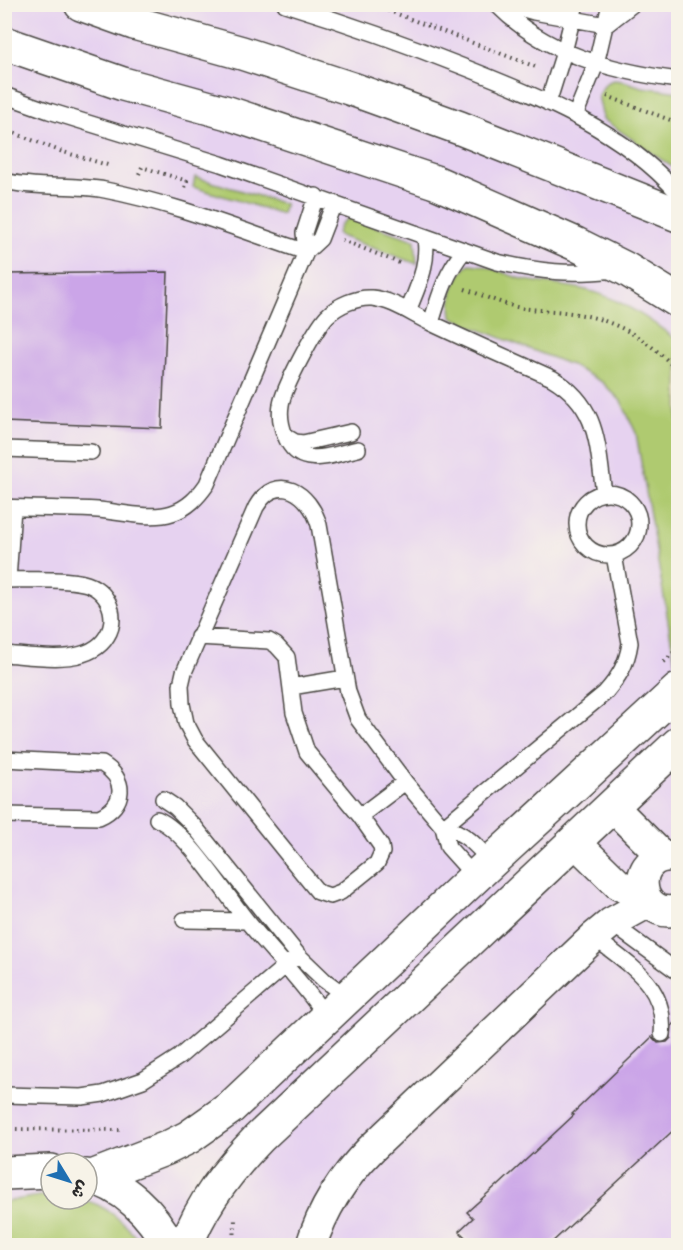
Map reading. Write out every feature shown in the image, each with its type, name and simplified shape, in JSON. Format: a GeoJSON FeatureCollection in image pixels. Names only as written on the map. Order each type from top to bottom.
{"type":"FeatureCollection","features":[{"type":"Feature","properties":{"kind":"street"},"geometry":{"type":"LineString","coordinates":[[81,4],[134,23],[242,53],[352,89],[460,128],[678,215]]}},
{"type":"Feature","properties":{"kind":"street"},"geometry":{"type":"LineString","coordinates":[[4,43],[123,84],[239,116],[435,182],[576,244],[626,269],[678,301]]}},
{"type":"Feature","properties":{"kind":"street"},"geometry":{"type":"LineString","coordinates":[[99,1172],[167,1148],[210,1123],[230,1108],[483,870],[668,679]]}},
{"type":"Feature","properties":{"kind":"street"},"geometry":{"type":"LineString","coordinates":[[186,1245],[202,1211],[218,1185],[259,1138],[678,744]]}},
{"type":"Feature","properties":{"kind":"street"},"geometry":{"type":"LineString","coordinates":[[612,806],[674,856]]}},
{"type":"Feature","properties":{"kind":"street"},"geometry":{"type":"LineString","coordinates":[[575,842],[619,885],[646,897],[665,911],[678,910]]}},
{"type":"Feature","properties":{"kind":"street"},"geometry":{"type":"LineString","coordinates":[[646,897],[644,874],[654,860],[674,856]]}},
{"type":"Feature","properties":{"kind":"street"},"geometry":{"type":"LineString","coordinates":[[311,1245],[321,1217],[334,1192],[351,1169],[603,930],[646,897]]}},
{"type":"Feature","properties":{"kind":"street"},"geometry":{"type":"LineString","coordinates":[[4,1173],[39,1172]]}},
{"type":"Feature","properties":{"kind":"street"},"geometry":{"type":"LineString","coordinates":[[99,1180],[116,1188],[137,1202],[155,1221],[169,1245]]}},
{"type":"Feature","properties":{"kind":"lane"},"geometry":{"type":"LineString","coordinates":[[285,4],[414,47],[548,103],[605,132],[634,151],[678,193]]}},
{"type":"Feature","properties":{"kind":"lane"},"geometry":{"type":"LineString","coordinates":[[496,4],[532,35],[564,52],[596,64],[678,80]]}},
{"type":"Feature","properties":{"kind":"lane"},"geometry":{"type":"LineString","coordinates":[[506,4],[572,20],[606,25],[633,4]]}},
{"type":"Feature","properties":{"kind":"lane"},"geometry":{"type":"LineString","coordinates":[[548,103],[576,4]]}},
{"type":"Feature","properties":{"kind":"lane"},"geometry":{"type":"LineString","coordinates":[[575,116],[596,64],[610,4]]}},
{"type":"Feature","properties":{"kind":"lane"},"geometry":{"type":"LineString","coordinates":[[4,95],[316,196],[497,262],[540,272],[584,273],[626,269]]}},
{"type":"Feature","properties":{"kind":"lane"},"geometry":{"type":"LineString","coordinates":[[4,181],[91,188],[147,199],[306,252]]}},
{"type":"Feature","properties":{"kind":"lane"},"geometry":{"type":"LineString","coordinates":[[306,252],[304,233],[316,196]]}},
{"type":"Feature","properties":{"kind":"lane"},"geometry":{"type":"LineString","coordinates":[[4,654],[62,657],[92,652],[104,643],[111,631],[113,616],[109,603],[100,591],[88,584],[6,580],[9,507],[96,510],[157,516],[186,507],[198,496],[207,483],[306,252],[320,239],[334,203]]}},
{"type":"Feature","properties":{"kind":"lane"},"geometry":{"type":"LineString","coordinates":[[408,311],[427,260],[425,237]]}},
{"type":"Feature","properties":{"kind":"lane"},"geometry":{"type":"LineString","coordinates":[[431,323],[445,280],[464,251]]}},
{"type":"Feature","properties":{"kind":"lane"},"geometry":{"type":"LineString","coordinates":[[358,449],[310,458],[296,451],[285,436],[281,406],[285,393],[317,330],[327,316],[340,306],[373,298],[408,311],[552,378],[576,395],[591,419],[596,433],[603,493]]}},
{"type":"Feature","properties":{"kind":"lane"},"geometry":{"type":"LineString","coordinates":[[285,436],[295,442],[303,442],[351,432]]}},
{"type":"Feature","properties":{"kind":"lane"},"geometry":{"type":"LineString","coordinates":[[4,449],[91,452]]}},
{"type":"Feature","properties":{"kind":"lane"},"geometry":{"type":"LineString","coordinates":[[198,637],[261,640],[276,645],[287,657],[297,727],[307,752],[360,816],[381,846],[382,852],[377,863],[336,895],[330,896],[318,892],[195,740],[186,723],[182,704],[181,684],[184,672],[198,637],[261,498],[277,489],[292,490],[310,504],[316,514],[345,678],[358,719],[405,782],[443,827],[448,847],[483,870]]}},
{"type":"Feature","properties":{"kind":"lane"},"geometry":{"type":"LineString","coordinates":[[603,493],[616,494],[627,499],[635,508],[639,519],[639,531],[634,543],[625,551],[614,555],[601,555],[590,550],[581,541],[577,529],[577,517],[583,506],[592,497],[603,493]]}},
{"type":"Feature","properties":{"kind":"lane"},"geometry":{"type":"LineString","coordinates":[[443,827],[604,693],[623,671],[630,642],[614,555]]}},
{"type":"Feature","properties":{"kind":"lane"},"geometry":{"type":"LineString","coordinates":[[291,687],[345,678]]}},
{"type":"Feature","properties":{"kind":"lane"},"geometry":{"type":"LineString","coordinates":[[4,759],[102,764],[111,769],[117,777],[120,796],[116,806],[109,813],[99,817],[4,815]]}},
{"type":"Feature","properties":{"kind":"lane"},"geometry":{"type":"LineString","coordinates":[[360,816],[405,782]]}},
{"type":"Feature","properties":{"kind":"lane"},"geometry":{"type":"LineString","coordinates":[[163,799],[190,821],[298,955],[324,980],[337,1007]]}},
{"type":"Feature","properties":{"kind":"lane"},"geometry":{"type":"LineString","coordinates":[[157,819],[167,823],[182,837],[247,921],[310,994],[337,1007]]}},
{"type":"Feature","properties":{"kind":"lane"},"geometry":{"type":"LineString","coordinates":[[443,827],[472,841],[483,870]]}},
{"type":"Feature","properties":{"kind":"lane"},"geometry":{"type":"LineString","coordinates":[[184,920],[247,921]]}},
{"type":"Feature","properties":{"kind":"lane"},"geometry":{"type":"LineString","coordinates":[[603,930],[678,972]]}},
{"type":"Feature","properties":{"kind":"lane"},"geometry":{"type":"LineString","coordinates":[[603,930],[651,986],[662,1010],[662,1034]]}},
{"type":"Feature","properties":{"kind":"lane"},"geometry":{"type":"LineString","coordinates":[[4,1095],[82,1097],[103,1094],[143,1080],[179,1058],[298,955]]}},
{"type":"Feature","properties":{"kind":"path"},"geometry":{"type":"LineString","coordinates":[[371,4],[557,75]]}},
{"type":"Feature","properties":{"kind":"path"},"geometry":{"type":"LineString","coordinates":[[587,88],[678,123]]}},
{"type":"Feature","properties":{"kind":"path"},"geometry":{"type":"LineString","coordinates":[[668,679],[678,648]]}},
{"type":"Feature","properties":{"kind":"path"},"geometry":{"type":"LineString","coordinates":[[4,1129],[131,1130]]}},
{"type":"Feature","properties":{"kind":"shaded area"},"geometry":{"type":"Polygon","coordinates":[[[5,5],[678,5],[678,1245],[5,1246],[5,5]]]}},
{"type":"Feature","properties":{"kind":"green space"},"geometry":{"type":"Polygon","coordinates":[[[613,80],[678,92],[678,171],[603,119],[598,95],[606,83],[613,80]]]}},
{"type":"Feature","properties":{"kind":"green space"},"geometry":{"type":"Polygon","coordinates":[[[195,177],[285,204],[282,214],[193,187],[195,177]]]}},
{"type":"Feature","properties":{"kind":"green space"},"geometry":{"type":"Polygon","coordinates":[[[347,219],[415,240],[417,264],[340,236],[337,233],[341,224],[347,219]]]}},
{"type":"Feature","properties":{"kind":"green space"},"geometry":{"type":"Polygon","coordinates":[[[469,264],[484,266],[526,280],[586,290],[611,298],[657,325],[678,341],[678,658],[675,662],[636,433],[621,401],[602,382],[571,365],[452,317],[453,288],[469,264]]]}},
{"type":"Feature","properties":{"kind":"green space"},"geometry":{"type":"Polygon","coordinates":[[[39,1196],[39,1211],[99,1211],[99,1206],[123,1223],[143,1245],[5,1245],[5,1202],[39,1196]]]}},
{"type":"Feature","properties":{"kind":"building"},"geometry":{"type":"Polygon","coordinates":[[[168,272],[162,428],[4,422],[4,274],[168,272]]]}},
{"type":"Feature","properties":{"kind":"building"},"geometry":{"type":"Polygon","coordinates":[[[678,1020],[678,1126],[549,1245],[473,1245],[459,1231],[473,1218],[467,1212],[574,1115],[572,1114],[652,1037],[658,1043],[667,1042],[671,1038],[672,1026],[678,1020]]]}}]}
